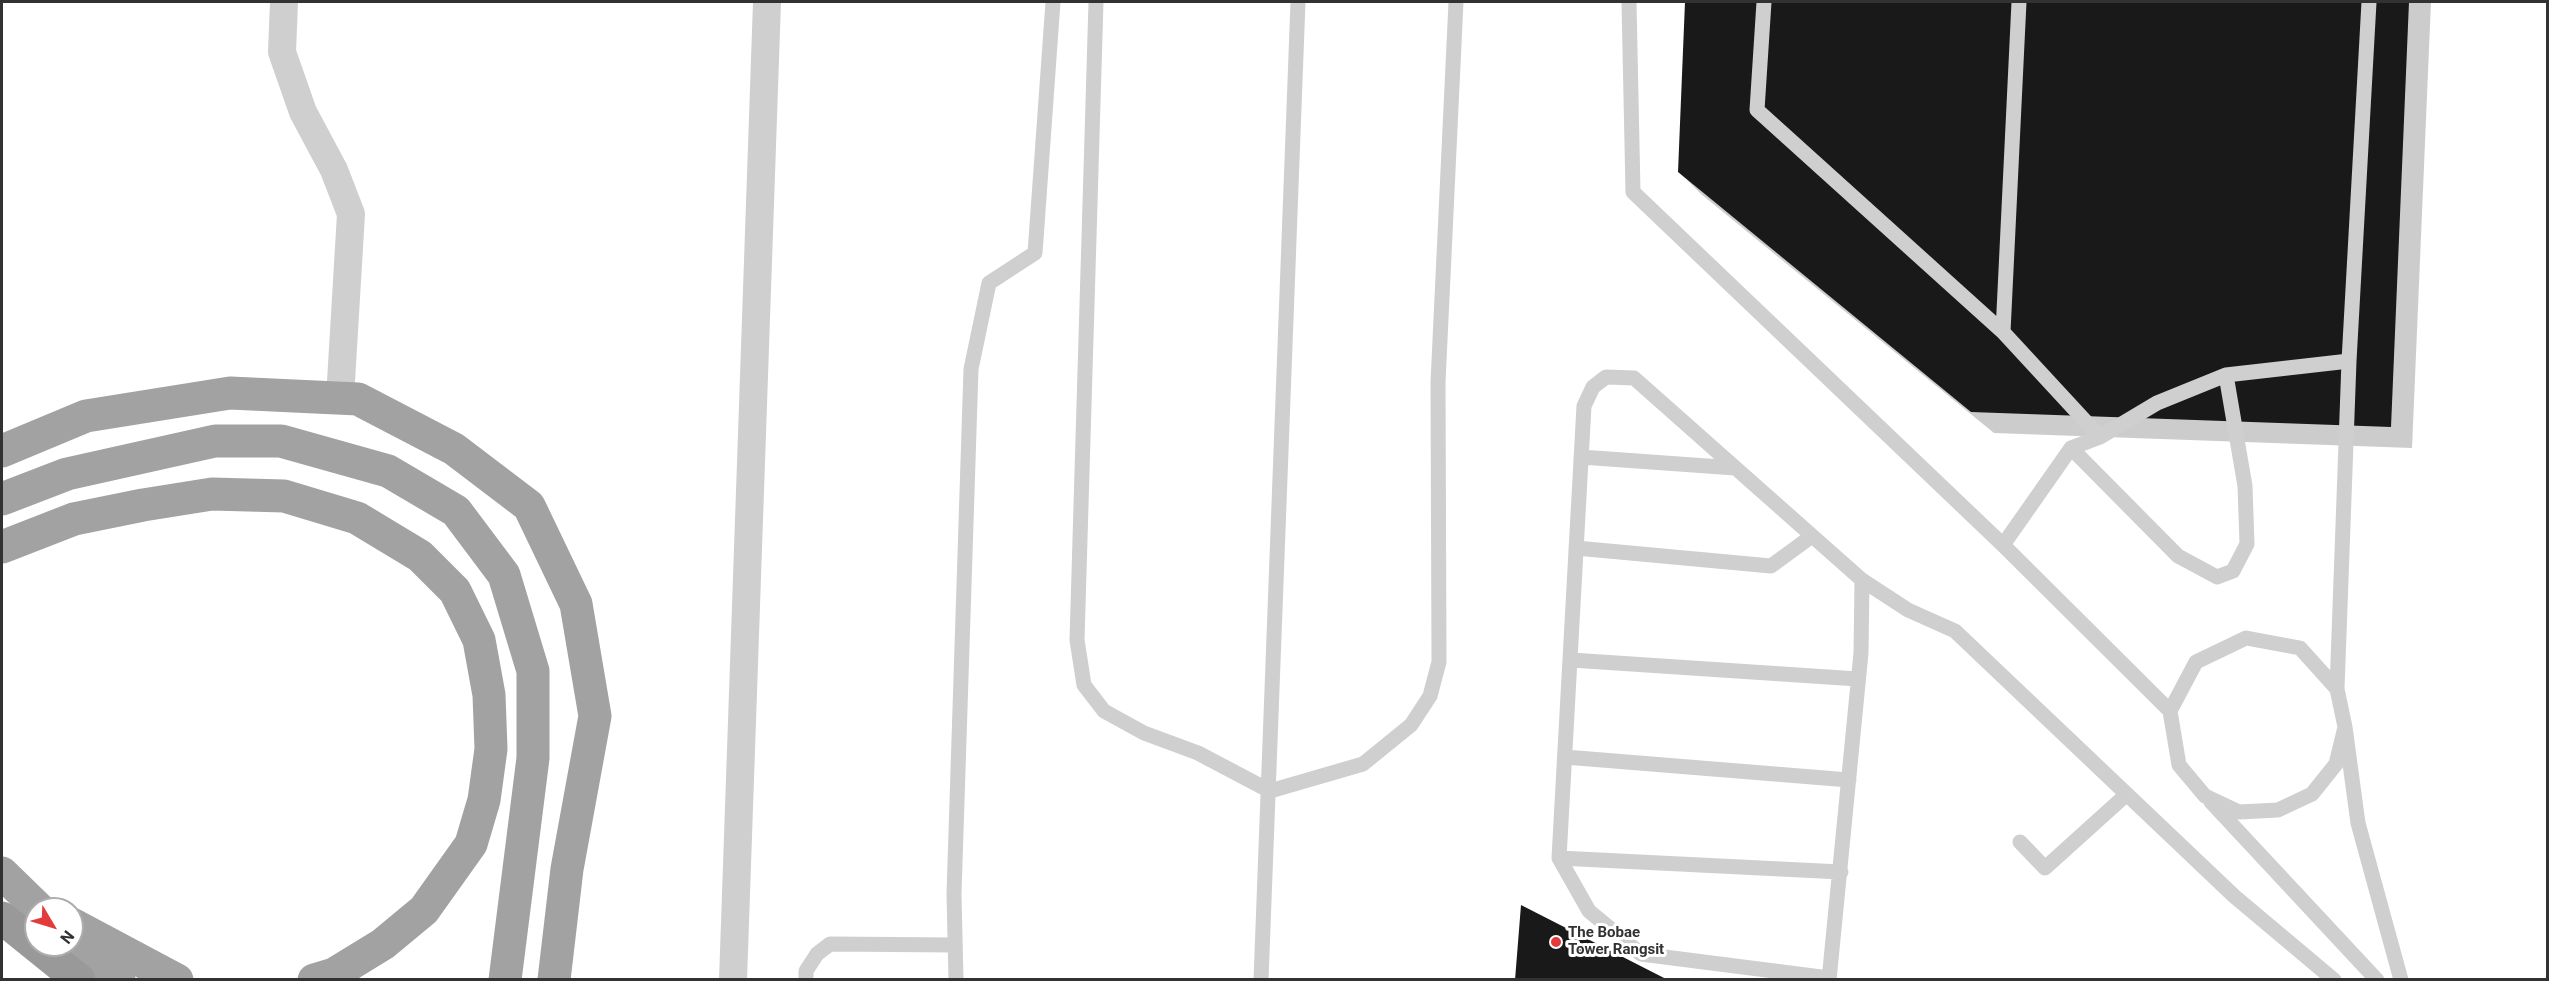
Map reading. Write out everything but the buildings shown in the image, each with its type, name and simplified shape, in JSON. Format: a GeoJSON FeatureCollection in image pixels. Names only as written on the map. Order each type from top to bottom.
{"type":"FeatureCollection","features":[{"type":"Feature","properties":{"kind":"highway"},"geometry":{"type":"LineString","coordinates":[[2,451],[86,416],[230,393],[358,399],[454,449],[529,506],[576,604],[595,716],[567,869],[555,980]]}},
{"type":"Feature","properties":{"kind":"highway"},"geometry":{"type":"LineString","coordinates":[[2,499],[67,474],[215,441],[281,441],[388,471],[456,511],[504,575],[533,671],[533,758],[505,980]]}},
{"type":"Feature","properties":{"kind":"highway"},"geometry":{"type":"LineString","coordinates":[[2,547],[74,519],[143,505],[212,494],[284,496],[357,518],[420,556],[455,591],[479,640],[489,695],[491,749],[484,800],[471,844],[424,910],[383,944],[334,974],[314,980]]}},
{"type":"Feature","properties":{"kind":"highway"},"geometry":{"type":"LineString","coordinates":[[2,873],[28,897]]}},
{"type":"Feature","properties":{"kind":"highway"},"geometry":{"type":"LineString","coordinates":[[2,918],[79,980]]}},
{"type":"Feature","properties":{"kind":"highway"},"geometry":{"type":"LineString","coordinates":[[84,930],[177,980]]}},
{"type":"Feature","properties":{"kind":"highway"},"geometry":{"type":"LineString","coordinates":[[84,949],[118,980]]}},
{"type":"Feature","properties":{"kind":"street"},"geometry":{"type":"LineString","coordinates":[[284,2],[282,52],[303,112],[334,170],[351,214],[340,398]]}},
{"type":"Feature","properties":{"kind":"street"},"geometry":{"type":"LineString","coordinates":[[733,980],[767,2]]}},
{"type":"Feature","properties":{"kind":"lane"},"geometry":{"type":"LineString","coordinates":[[956,980],[954,882],[971,369],[989,283],[1035,253],[1053,2]]}},
{"type":"Feature","properties":{"kind":"lane"},"geometry":{"type":"LineString","coordinates":[[1096,2],[1077,640],[1084,685],[1104,711],[1144,733],[1198,753],[1270,791],[1363,764],[1411,725],[1430,696],[1439,662],[1438,382],[1456,2]]}},
{"type":"Feature","properties":{"kind":"lane"},"geometry":{"type":"LineString","coordinates":[[1261,980],[1270,791],[1298,2]]}},
{"type":"Feature","properties":{"kind":"lane"},"geometry":{"type":"LineString","coordinates":[[1629,2],[1633,192],[2003,545],[2170,711],[2179,765],[2205,796],[2377,980]]}},
{"type":"Feature","properties":{"kind":"lane"},"geometry":{"type":"LineString","coordinates":[[1764,2],[1757,110],[2003,332],[2100,437]]}},
{"type":"Feature","properties":{"kind":"lane"},"geometry":{"type":"LineString","coordinates":[[2003,332],[2019,2]]}},
{"type":"Feature","properties":{"kind":"lane"},"geometry":{"type":"LineString","coordinates":[[2369,2],[2349,361],[2337,689],[2345,727],[2358,823],[2401,980]]}},
{"type":"Feature","properties":{"kind":"lane"},"geometry":{"type":"LineString","coordinates":[[2003,545],[2071,448],[2100,437],[2157,403],[2226,375],[2349,361]]}},
{"type":"Feature","properties":{"kind":"lane"},"geometry":{"type":"LineString","coordinates":[[2071,448],[2178,556],[2217,577],[2233,571],[2247,544],[2245,486],[2226,375]]}},
{"type":"Feature","properties":{"kind":"lane"},"geometry":{"type":"LineString","coordinates":[[1862,580],[1858,679],[1850,780],[1829,979],[1641,954],[1589,912],[1560,858],[1584,406],[1593,387],[1606,377],[1634,378],[1862,580],[1908,610],[1955,631],[2234,896],[2334,980]]}},
{"type":"Feature","properties":{"kind":"lane"},"geometry":{"type":"LineString","coordinates":[[1581,457],[1735,468]]}},
{"type":"Feature","properties":{"kind":"lane"},"geometry":{"type":"LineString","coordinates":[[1576,548],[1770,566],[1812,536]]}},
{"type":"Feature","properties":{"kind":"lane"},"geometry":{"type":"LineString","coordinates":[[2170,711],[2196,662],[2246,638],[2300,648],[2337,689]]}},
{"type":"Feature","properties":{"kind":"lane"},"geometry":{"type":"LineString","coordinates":[[1570,660],[1858,679]]}},
{"type":"Feature","properties":{"kind":"lane"},"geometry":{"type":"LineString","coordinates":[[2205,796],[2240,812],[2278,810],[2312,794],[2336,764],[2345,727]]}},
{"type":"Feature","properties":{"kind":"lane"},"geometry":{"type":"LineString","coordinates":[[1565,757],[1850,780]]}},
{"type":"Feature","properties":{"kind":"lane"},"geometry":{"type":"LineString","coordinates":[[2020,843],[2046,868],[2127,794]]}},
{"type":"Feature","properties":{"kind":"lane"},"geometry":{"type":"LineString","coordinates":[[1560,858],[1841,872]]}},
{"type":"Feature","properties":{"kind":"lane"},"geometry":{"type":"LineString","coordinates":[[806,980],[806,971],[817,954],[830,944],[955,945]]}},
{"type":"Feature","properties":{"kind":"place","name":"The Bobae Tower Rangsit"},"geometry":{"type":"Point","coordinates":[1556,942]}}]}
